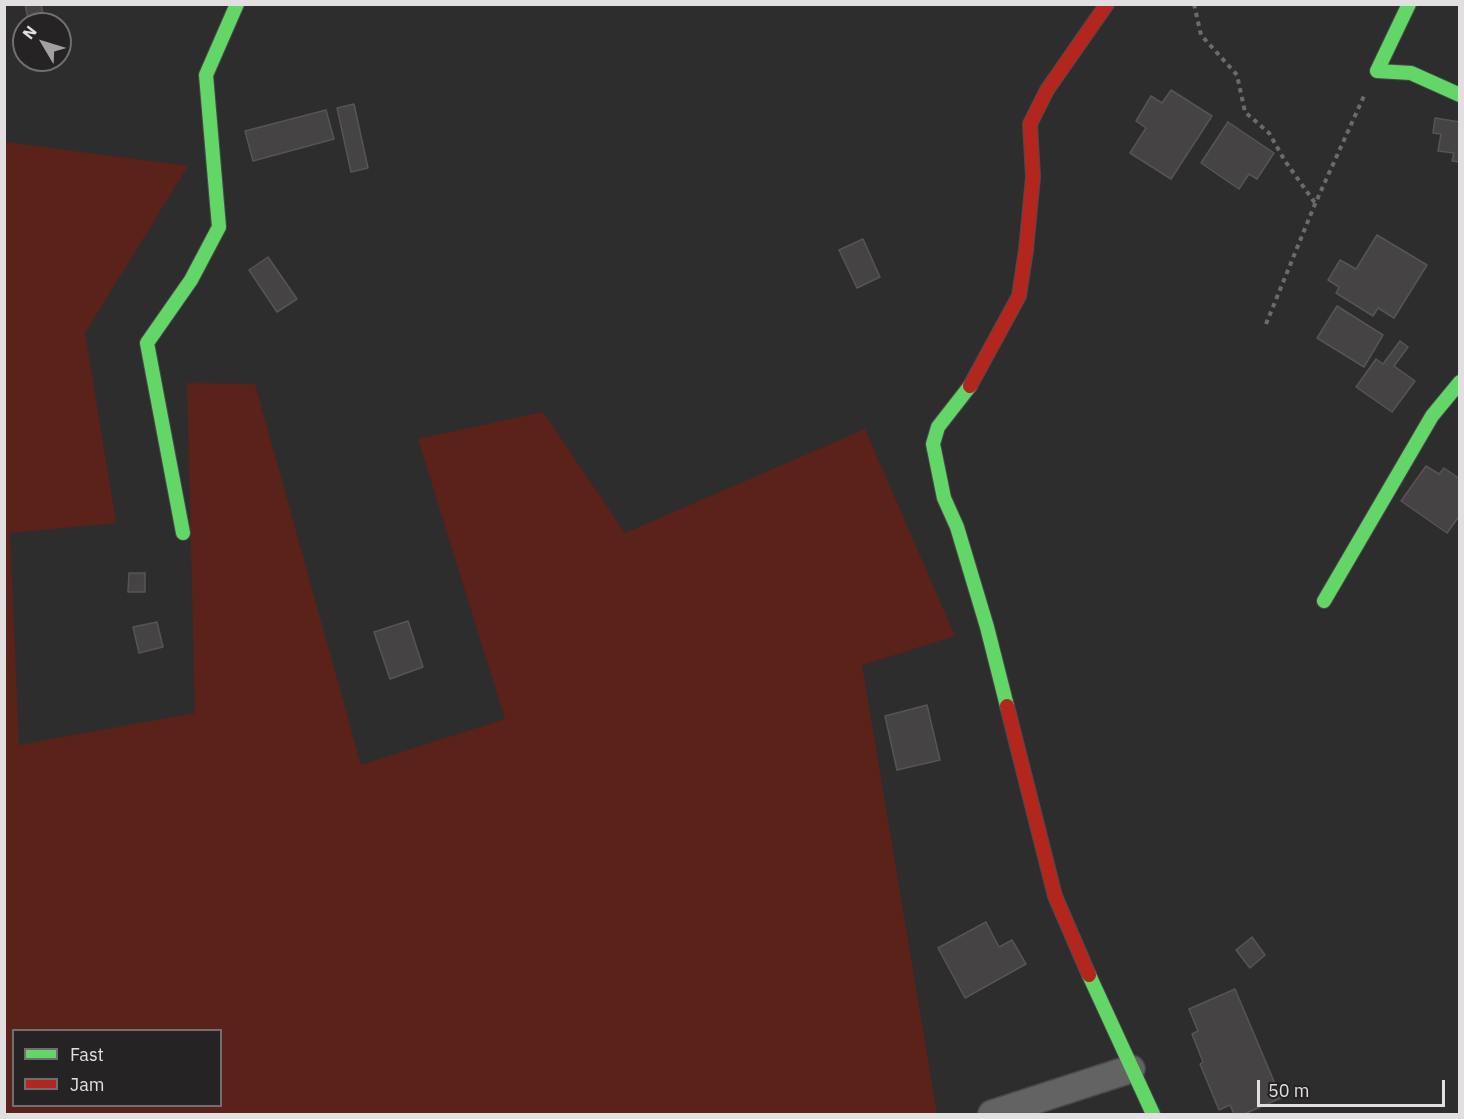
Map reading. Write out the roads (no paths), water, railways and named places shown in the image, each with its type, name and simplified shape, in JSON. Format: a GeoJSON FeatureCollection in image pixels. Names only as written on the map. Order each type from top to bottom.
{"type":"FeatureCollection","features":[{"type":"Feature","properties":{"kind":"street"},"geometry":{"type":"LineString","coordinates":[[183,533],[147,343],[191,280],[219,227],[206,75],[237,4]]}},
{"type":"Feature","properties":{"kind":"street"},"geometry":{"type":"LineString","coordinates":[[1107,4],[1047,90],[1030,124],[1033,177],[1026,250],[1018,296],[967,392],[938,427],[933,444],[944,498],[957,527],[987,627],[1055,896],[1153,1114]]}},
{"type":"Feature","properties":{"kind":"street"},"geometry":{"type":"LineString","coordinates":[[1409,4],[1377,71],[1411,73],[1460,95]]}},
{"type":"Feature","properties":{"kind":"street"},"geometry":{"type":"LineString","coordinates":[[1324,601],[1432,416],[1460,382]]}},
{"type":"Feature","properties":{"kind":"street"},"geometry":{"type":"LineString","coordinates":[[992,1114],[1131,1069]]}}]}
